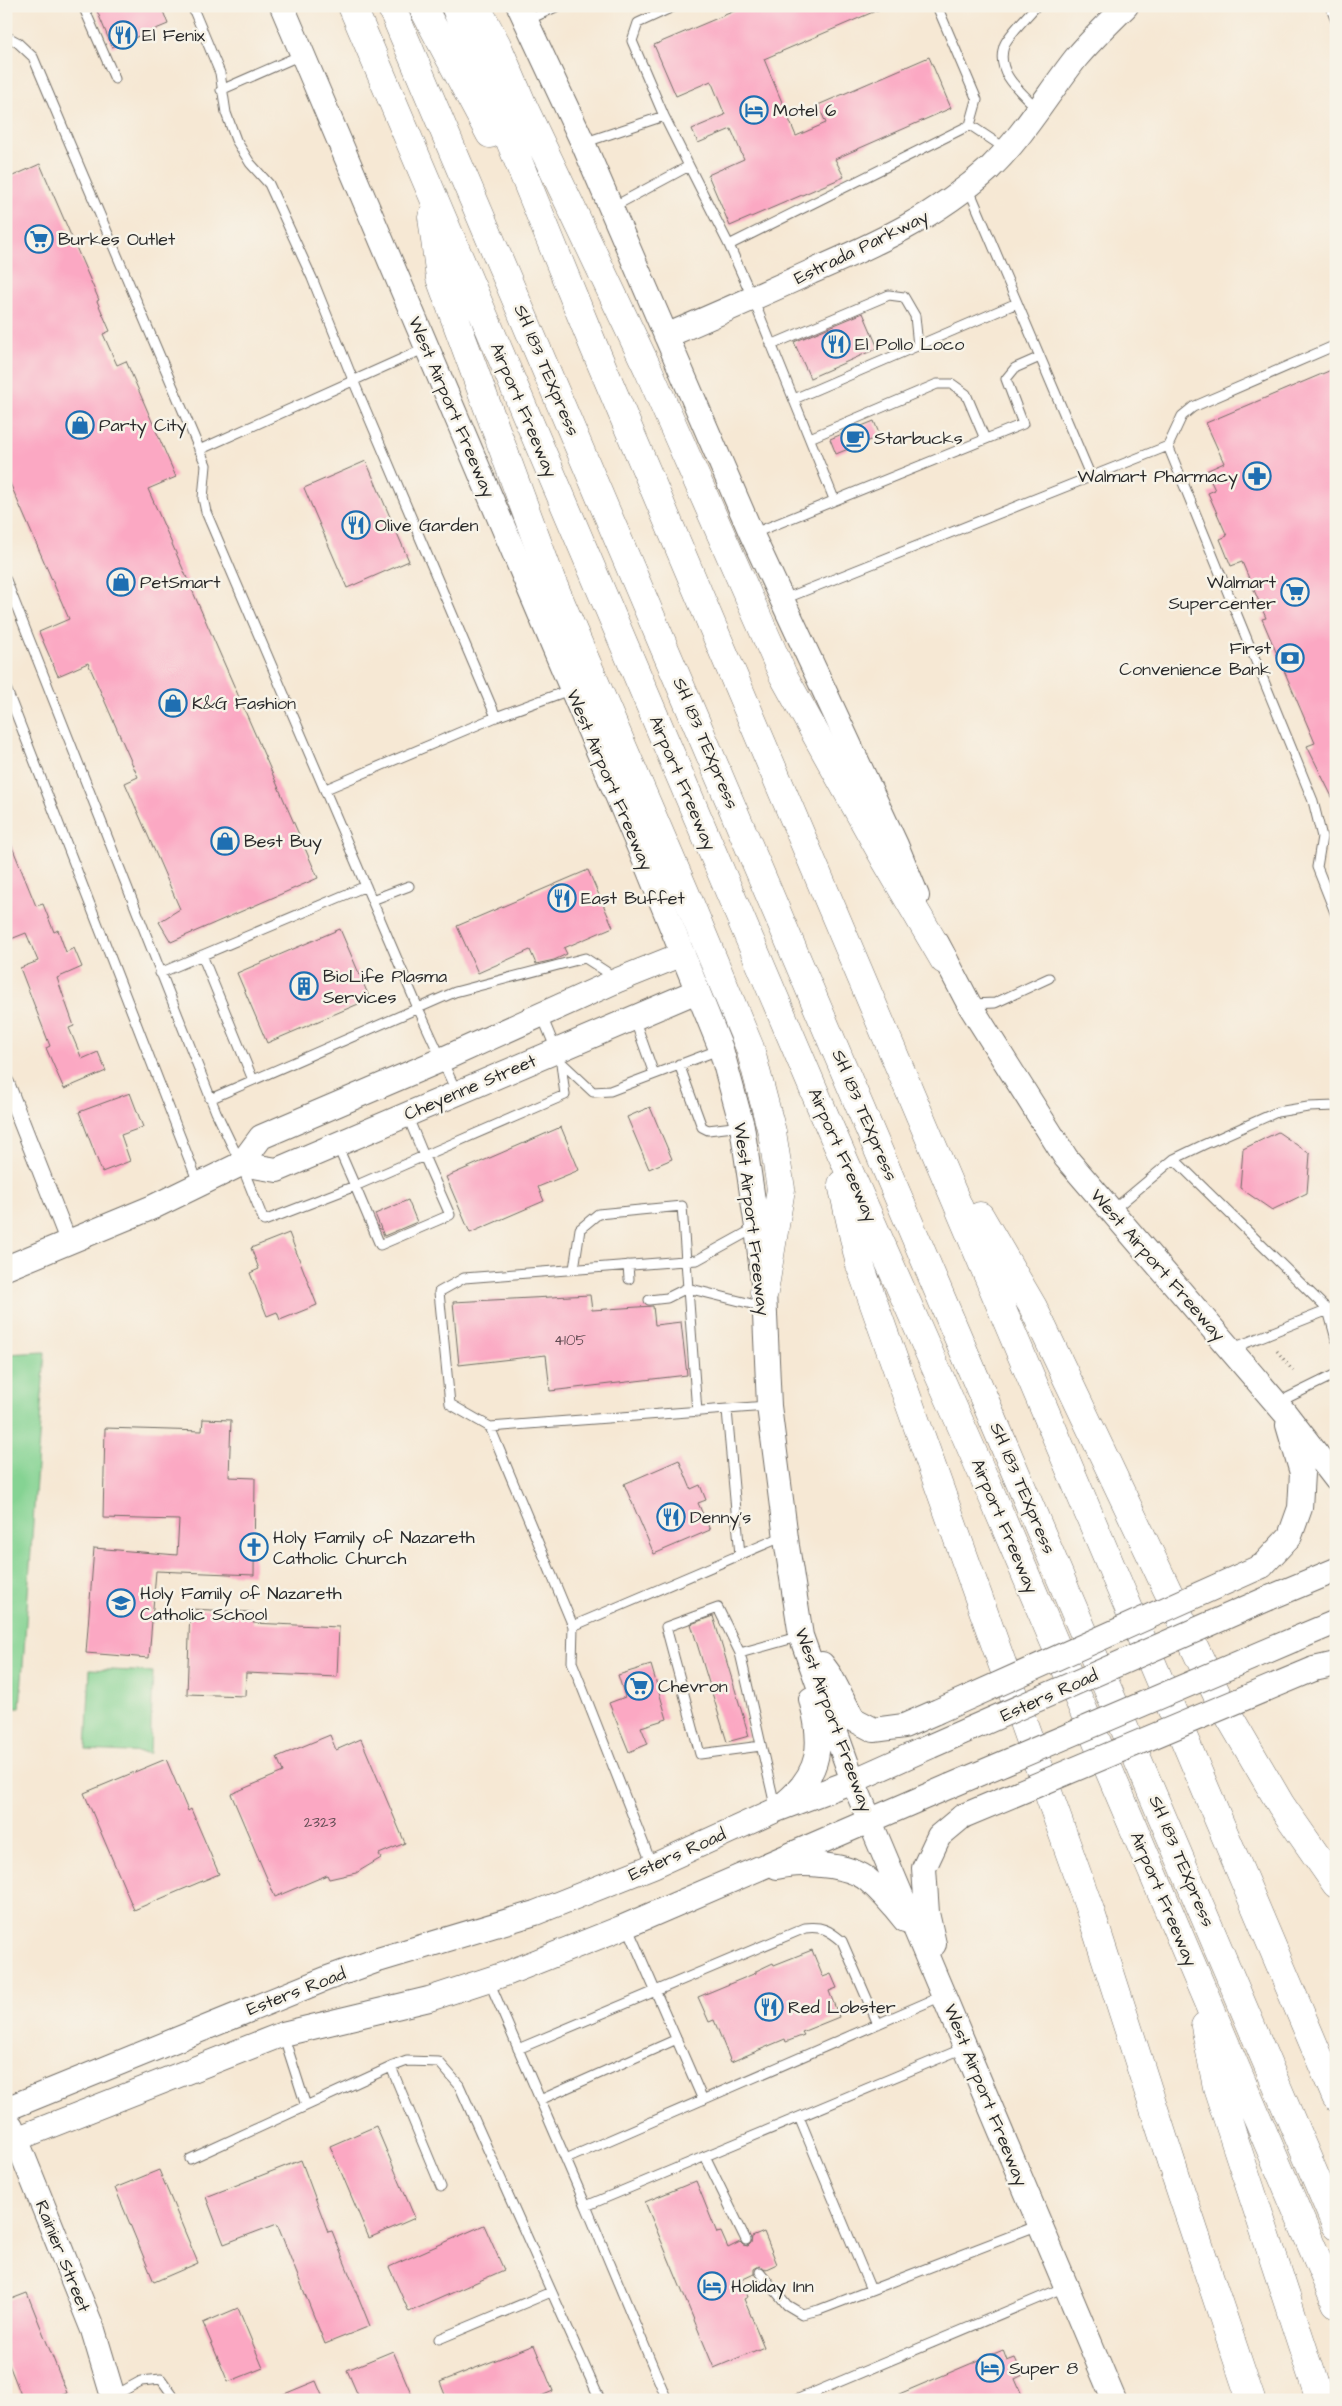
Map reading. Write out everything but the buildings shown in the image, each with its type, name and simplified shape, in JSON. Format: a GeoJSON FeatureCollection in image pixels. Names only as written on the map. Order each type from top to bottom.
{"type":"FeatureCollection","features":[{"type":"Feature","properties":{"kind":"highway","name":"Airport Freeway"},"geometry":{"type":"LineString","coordinates":[[352,6],[830,1128],[990,1492],[1336,2303]]}},
{"type":"Feature","properties":{"kind":"highway","name":"SH 183 TEXpress"},"geometry":{"type":"LineString","coordinates":[[391,6],[786,928],[1336,2225]]}},
{"type":"Feature","properties":{"kind":"highway","name":"SH 183 TEXpress"},"geometry":{"type":"LineString","coordinates":[[412,6],[1336,2177]]}},
{"type":"Feature","properties":{"kind":"highway"},"geometry":{"type":"LineString","coordinates":[[422,6],[552,247]]}},
{"type":"Feature","properties":{"kind":"highway"},"geometry":{"type":"LineString","coordinates":[[455,6],[552,247],[1336,2097]]}},
{"type":"Feature","properties":{"kind":"highway"},"geometry":{"type":"LineString","coordinates":[[476,6],[497,45],[524,108],[648,369],[783,675],[886,861],[944,960]]}},
{"type":"Feature","properties":{"kind":"highway"},"geometry":{"type":"LineString","coordinates":[[428,186],[440,278],[545,563],[750,1048],[772,1132],[781,1189],[764,1300]]}},
{"type":"Feature","properties":{"kind":"highway"},"geometry":{"type":"LineString","coordinates":[[926,1126],[1034,1307],[1220,1700],[1281,1805],[1336,1884]]}},
{"type":"Feature","properties":{"kind":"highway"},"geometry":{"type":"LineString","coordinates":[[830,1128],[860,1265],[1090,1910],[1251,2400]]}},
{"type":"Feature","properties":{"kind":"highway"},"geometry":{"type":"LineString","coordinates":[[1193,1968],[1218,2087],[1320,2400]]}},
{"type":"Feature","properties":{"kind":"highway"},"geometry":{"type":"LineString","coordinates":[[1292,1994],[1336,2064]]}},
{"type":"Feature","properties":{"kind":"main road","name":"West Airport Freeway"},"geometry":{"type":"LineString","coordinates":[[282,6],[572,689],[721,1049],[742,1126],[757,1227],[764,1300],[769,1406],[785,1535],[801,1636],[853,1781],[1066,2286],[1111,2399]]}},
{"type":"Feature","properties":{"kind":"main road","name":"Estrada Parkway"},"geometry":{"type":"LineString","coordinates":[[666,336],[903,230],[926,217],[968,186],[1007,150],[1040,110],[1076,58],[1126,6]]}},
{"type":"Feature","properties":{"kind":"main road","name":"West Airport Freeway"},"geometry":{"type":"LineString","coordinates":[[522,14],[583,142],[752,534],[896,845],[944,960],[969,1004],[1066,1158],[1328,1463],[1336,1479]]}},
{"type":"Feature","properties":{"kind":"main road","name":"Cheyenne Street"},"geometry":{"type":"LineString","coordinates":[[6,1268],[69,1243],[199,1185],[241,1164],[261,1136],[441,1060],[618,980],[683,954]]}},
{"type":"Feature","properties":{"kind":"main road","name":"Cheyenne Street"},"geometry":{"type":"LineString","coordinates":[[241,1164],[277,1170],[457,1093],[559,1056],[634,1017],[697,991]]}},
{"type":"Feature","properties":{"kind":"main road"},"geometry":{"type":"LineString","coordinates":[[801,1636],[830,1675],[853,1719],[874,1730],[904,1726],[1262,1566],[1290,1536],[1300,1508],[1302,1474],[1280,1408]]}},
{"type":"Feature","properties":{"kind":"main road","name":"Esters Road"},"geometry":{"type":"LineString","coordinates":[[6,2109],[328,1978],[378,1960],[535,1913],[652,1866],[776,1810],[853,1781],[1336,1570]]}},
{"type":"Feature","properties":{"kind":"main road","name":"Esters Road"},"geometry":{"type":"LineString","coordinates":[[11,2141],[283,2034],[429,1999],[488,1980],[627,1925],[1336,1622]]}},
{"type":"Feature","properties":{"kind":"main road"},"geometry":{"type":"LineString","coordinates":[[776,1810],[808,1779],[819,1748],[817,1721],[801,1665],[801,1636]]}},
{"type":"Feature","properties":{"kind":"main road"},"geometry":{"type":"LineString","coordinates":[[944,1995],[927,1913],[924,1868],[939,1836],[963,1816],[1325,1667]]}},
{"type":"Feature","properties":{"kind":"main road"},"geometry":{"type":"LineString","coordinates":[[739,1876],[792,1863],[832,1866],[866,1878],[894,1907],[920,1940]]}},
{"type":"Feature","properties":{"kind":"main road","name":"Rainier Street"},"geometry":{"type":"LineString","coordinates":[[6,2115],[11,2141],[93,2330],[114,2398]]}},
{"type":"Feature","properties":{"kind":"street"},"geometry":{"type":"LineString","coordinates":[[6,1083],[69,1243]]}},
{"type":"Feature","properties":{"kind":"lane"},"geometry":{"type":"LineString","coordinates":[[83,6],[115,79]]}},
{"type":"Feature","properties":{"kind":"lane"},"geometry":{"type":"LineString","coordinates":[[192,6],[220,73],[221,90],[226,113],[236,140],[250,163],[269,184],[312,278],[352,380],[496,717]]}},
{"type":"Feature","properties":{"kind":"lane"},"geometry":{"type":"LineString","coordinates":[[522,14],[558,6]]}},
{"type":"Feature","properties":{"kind":"lane"},"geometry":{"type":"LineString","coordinates":[[675,6],[638,22],[632,41],[664,116],[753,298],[834,499]]}},
{"type":"Feature","properties":{"kind":"lane"},"geometry":{"type":"LineString","coordinates":[[729,246],[970,125],[977,100],[937,6]]}},
{"type":"Feature","properties":{"kind":"lane"},"geometry":{"type":"LineString","coordinates":[[1036,6],[1004,45],[1002,63],[1010,81],[1040,110]]}},
{"type":"Feature","properties":{"kind":"lane"},"geometry":{"type":"LineString","coordinates":[[1330,6],[1336,21]]}},
{"type":"Feature","properties":{"kind":"lane"},"geometry":{"type":"LineString","coordinates":[[6,36],[17,42],[33,57],[206,465],[203,498],[206,512],[418,1008],[457,1093]]}},
{"type":"Feature","properties":{"kind":"lane"},"geometry":{"type":"LineString","coordinates":[[221,90],[302,55]]}},
{"type":"Feature","properties":{"kind":"lane"},"geometry":{"type":"LineString","coordinates":[[583,142],[664,116]]}},
{"type":"Feature","properties":{"kind":"lane"},"geometry":{"type":"LineString","coordinates":[[970,125],[1007,150]]}},
{"type":"Feature","properties":{"kind":"lane"},"geometry":{"type":"LineString","coordinates":[[611,208],[689,166]]}},
{"type":"Feature","properties":{"kind":"lane"},"geometry":{"type":"LineString","coordinates":[[968,186],[1091,477]]}},
{"type":"Feature","properties":{"kind":"lane"},"geometry":{"type":"LineString","coordinates":[[771,345],[889,295],[904,296],[915,316],[918,346]]}},
{"type":"Feature","properties":{"kind":"lane"},"geometry":{"type":"LineString","coordinates":[[794,399],[1017,303]]}},
{"type":"Feature","properties":{"kind":"lane"},"geometry":{"type":"LineString","coordinates":[[782,600],[1168,446],[1182,416],[1193,407],[1336,345]]}},
{"type":"Feature","properties":{"kind":"lane"},"geometry":{"type":"LineString","coordinates":[[199,450],[427,348]]}},
{"type":"Feature","properties":{"kind":"lane"},"geometry":{"type":"LineString","coordinates":[[752,534],[834,499],[1023,424],[1006,379],[1015,368],[1040,357]]}},
{"type":"Feature","properties":{"kind":"lane"},"geometry":{"type":"LineString","coordinates":[[810,438],[937,384],[952,384],[966,394],[985,439]]}},
{"type":"Feature","properties":{"kind":"lane"},"geometry":{"type":"LineString","coordinates":[[1168,446],[1313,800],[1322,837],[1316,866],[1336,915]]}},
{"type":"Feature","properties":{"kind":"lane"},"geometry":{"type":"LineString","coordinates":[[6,580],[210,1099],[241,1164],[264,1221],[355,1186],[565,1095],[559,1056],[541,1014]]}},
{"type":"Feature","properties":{"kind":"lane"},"geometry":{"type":"LineString","coordinates":[[6,688],[199,1185]]}},
{"type":"Feature","properties":{"kind":"lane"},"geometry":{"type":"LineString","coordinates":[[326,789],[496,717],[572,689]]}},
{"type":"Feature","properties":{"kind":"lane"},"geometry":{"type":"LineString","coordinates":[[160,973],[366,886]]}},
{"type":"Feature","properties":{"kind":"lane"},"geometry":{"type":"LineString","coordinates":[[372,900],[409,886]]}},
{"type":"Feature","properties":{"kind":"lane"},"geometry":{"type":"LineString","coordinates":[[202,955],[253,1080]]}},
{"type":"Feature","properties":{"kind":"lane"},"geometry":{"type":"LineString","coordinates":[[210,1099],[454,992],[585,958],[618,980]]}},
{"type":"Feature","properties":{"kind":"lane"},"geometry":{"type":"LineString","coordinates":[[969,1004],[995,1003],[1049,978]]}},
{"type":"Feature","properties":{"kind":"lane"},"geometry":{"type":"LineString","coordinates":[[634,1017],[654,1074]]}},
{"type":"Feature","properties":{"kind":"lane"},"geometry":{"type":"LineString","coordinates":[[559,1056],[593,1092],[610,1091],[721,1049]]}},
{"type":"Feature","properties":{"kind":"lane"},"geometry":{"type":"LineString","coordinates":[[679,1064],[702,1127],[708,1130],[742,1126]]}},
{"type":"Feature","properties":{"kind":"lane"},"geometry":{"type":"LineString","coordinates":[[1112,1211],[1174,1159],[1276,1112],[1308,1106],[1336,1106]]}},
{"type":"Feature","properties":{"kind":"lane"},"geometry":{"type":"LineString","coordinates":[[336,1145],[380,1245],[450,1215],[407,1114]]}},
{"type":"Feature","properties":{"kind":"lane"},"geometry":{"type":"LineString","coordinates":[[1174,1159],[1332,1309],[1336,1339]]}},
{"type":"Feature","properties":{"kind":"lane"},"geometry":{"type":"LineString","coordinates":[[574,1269],[580,1229],[598,1214],[682,1206],[698,1412]]}},
{"type":"Feature","properties":{"kind":"lane"},"geometry":{"type":"LineString","coordinates":[[757,1227],[697,1260],[464,1278],[439,1292],[450,1404],[490,1427],[769,1406]]}},
{"type":"Feature","properties":{"kind":"lane"},"geometry":{"type":"LineString","coordinates":[[628,1265],[629,1279]]}},
{"type":"Feature","properties":{"kind":"lane"},"geometry":{"type":"LineString","coordinates":[[649,1300],[667,1298],[687,1288],[764,1300]]}},
{"type":"Feature","properties":{"kind":"lane"},"geometry":{"type":"LineString","coordinates":[[1230,1349],[1332,1309]]}},
{"type":"Feature","properties":{"kind":"lane"},"geometry":{"type":"LineString","coordinates":[[1280,1408],[1336,1374]]}},
{"type":"Feature","properties":{"kind":"lane"},"geometry":{"type":"LineString","coordinates":[[727,1410],[740,1555]]}},
{"type":"Feature","properties":{"kind":"lane"},"geometry":{"type":"LineString","coordinates":[[490,1427],[573,1626],[572,1662],[652,1866]]}},
{"type":"Feature","properties":{"kind":"lane"},"geometry":{"type":"LineString","coordinates":[[573,1626],[785,1535]]}},
{"type":"Feature","properties":{"kind":"lane"},"geometry":{"type":"LineString","coordinates":[[761,1746],[700,1754],[666,1627],[718,1608],[740,1653],[776,1810]]}},
{"type":"Feature","properties":{"kind":"lane"},"geometry":{"type":"LineString","coordinates":[[740,1653],[801,1636]]}},
{"type":"Feature","properties":{"kind":"lane"},"geometry":{"type":"LineString","coordinates":[[627,1925],[703,2100]]}},
{"type":"Feature","properties":{"kind":"lane"},"geometry":{"type":"LineString","coordinates":[[518,2049],[805,1928],[820,1927],[831,1931],[842,1941],[878,2024]]}},
{"type":"Feature","properties":{"kind":"lane"},"geometry":{"type":"LineString","coordinates":[[488,1980],[566,2159],[667,2400]]}},
{"type":"Feature","properties":{"kind":"lane"},"geometry":{"type":"LineString","coordinates":[[566,2159],[944,1995]]}},
{"type":"Feature","properties":{"kind":"lane"},"geometry":{"type":"LineString","coordinates":[[283,2034],[306,2106]]}},
{"type":"Feature","properties":{"kind":"lane"},"geometry":{"type":"LineString","coordinates":[[540,2100],[677,2039]]}},
{"type":"Feature","properties":{"kind":"lane"},"geometry":{"type":"LineString","coordinates":[[586,2206],[966,2047]]}},
{"type":"Feature","properties":{"kind":"lane"},"geometry":{"type":"LineString","coordinates":[[190,2159],[391,2067],[406,2062],[439,2062],[459,2085],[600,2400]]}},
{"type":"Feature","properties":{"kind":"lane"},"geometry":{"type":"LineString","coordinates":[[391,2067],[441,2187]]}},
{"type":"Feature","properties":{"kind":"lane"},"geometry":{"type":"LineString","coordinates":[[799,2117],[871,2290]]}},
{"type":"Feature","properties":{"kind":"lane"},"geometry":{"type":"LineString","coordinates":[[705,2156],[746,2240]]}},
{"type":"Feature","properties":{"kind":"lane"},"geometry":{"type":"LineString","coordinates":[[760,2272],[787,2305],[802,2314],[819,2310],[1039,2225]]}},
{"type":"Feature","properties":{"kind":"lane"},"geometry":{"type":"LineString","coordinates":[[796,2400],[1066,2286]]}},
{"type":"Feature","properties":{"kind":"lane"},"geometry":{"type":"LineString","coordinates":[[439,2339],[551,2292]]}},
{"type":"Feature","properties":{"kind":"lane"},"geometry":{"type":"LineString","coordinates":[[114,2398],[141,2380],[161,2379],[176,2400]]}},
{"type":"Feature","properties":{"kind":"path"},"geometry":{"type":"LineString","coordinates":[[1277,1350],[1293,1371]]}},
{"type":"Feature","properties":{"kind":"green space"},"geometry":{"type":"Polygon","coordinates":[[[45,1352],[20,1708],[6,1708],[6,1354],[45,1352]]]}},
{"type":"Feature","properties":{"kind":"green space"},"geometry":{"type":"Polygon","coordinates":[[[90,1669],[153,1672],[150,1753],[86,1750],[90,1669]]]}},
{"type":"Feature","properties":{"kind":"place","name":"El Fenix"},"geometry":{"type":"Point","coordinates":[123,35]}},
{"type":"Feature","properties":{"kind":"place","name":"Motel 6"},"geometry":{"type":"Point","coordinates":[754,110]}},
{"type":"Feature","properties":{"kind":"place","name":"Burkes Outlet"},"geometry":{"type":"Point","coordinates":[39,239]}},
{"type":"Feature","properties":{"kind":"place","name":"El Pollo Loco"},"geometry":{"type":"Point","coordinates":[836,344]}},
{"type":"Feature","properties":{"kind":"place","name":"Party City"},"geometry":{"type":"Point","coordinates":[80,425]}},
{"type":"Feature","properties":{"kind":"place","name":"Starbucks"},"geometry":{"type":"Point","coordinates":[855,438]}},
{"type":"Feature","properties":{"kind":"place","name":"Walmart Pharmacy"},"geometry":{"type":"Point","coordinates":[1257,476]}},
{"type":"Feature","properties":{"kind":"place","name":"Olive Garden"},"geometry":{"type":"Point","coordinates":[356,525]}},
{"type":"Feature","properties":{"kind":"place","name":"PetSmart"},"geometry":{"type":"Point","coordinates":[121,582]}},
{"type":"Feature","properties":{"kind":"place","name":"Walmart Supercenter"},"geometry":{"type":"Point","coordinates":[1295,592]}},
{"type":"Feature","properties":{"kind":"place","name":"First Convenience Bank"},"geometry":{"type":"Point","coordinates":[1290,658]}},
{"type":"Feature","properties":{"kind":"place","name":"K&G Fashion"},"geometry":{"type":"Point","coordinates":[173,703]}},
{"type":"Feature","properties":{"kind":"place","name":"Best Buy"},"geometry":{"type":"Point","coordinates":[225,841]}},
{"type":"Feature","properties":{"kind":"place","name":"East Buffet"},"geometry":{"type":"Point","coordinates":[562,898]}},
{"type":"Feature","properties":{"kind":"place","name":"BioLife Plasma Services"},"geometry":{"type":"Point","coordinates":[304,986]}},
{"type":"Feature","properties":{"kind":"place","name":"Denny's"},"geometry":{"type":"Point","coordinates":[671,1517]}},
{"type":"Feature","properties":{"kind":"place","name":"Holy Family of Nazareth Catholic Church"},"geometry":{"type":"Point","coordinates":[254,1547]}},
{"type":"Feature","properties":{"kind":"place","name":"Holy Family of Nazareth Catholic School"},"geometry":{"type":"Point","coordinates":[121,1603]}},
{"type":"Feature","properties":{"kind":"place","name":"Chevron"},"geometry":{"type":"Point","coordinates":[639,1686]}},
{"type":"Feature","properties":{"kind":"place","name":"Red Lobster"},"geometry":{"type":"Point","coordinates":[769,2007]}},
{"type":"Feature","properties":{"kind":"place","name":"Holiday Inn"},"geometry":{"type":"Point","coordinates":[712,2286]}},
{"type":"Feature","properties":{"kind":"place","name":"Super 8"},"geometry":{"type":"Point","coordinates":[990,2368]}}]}
